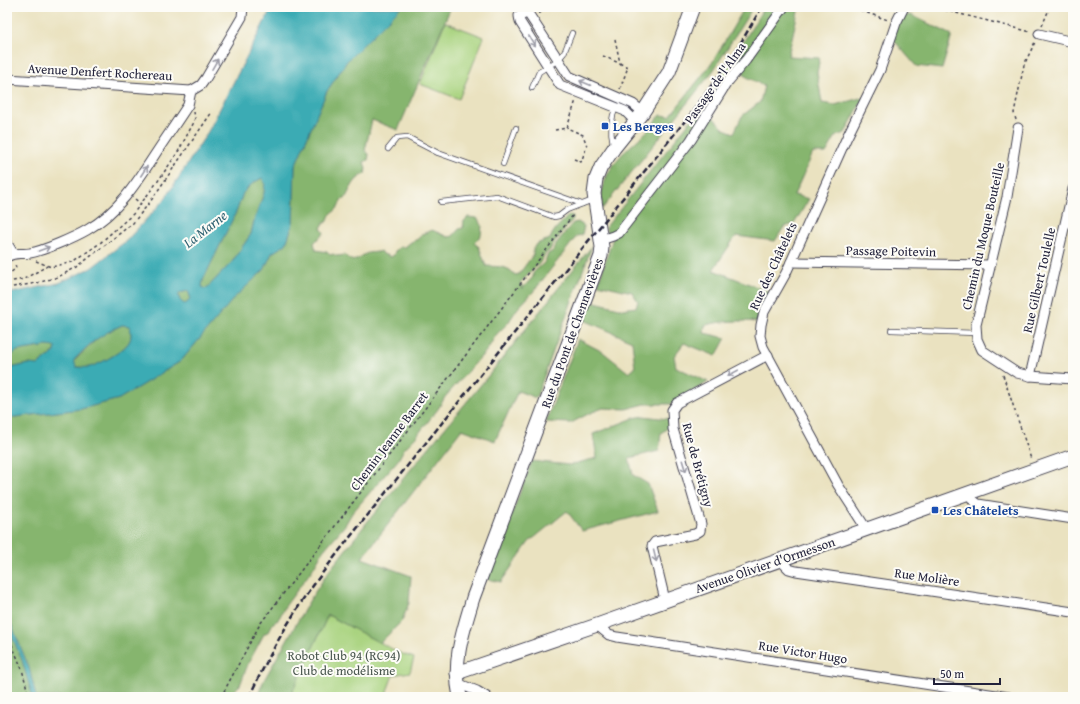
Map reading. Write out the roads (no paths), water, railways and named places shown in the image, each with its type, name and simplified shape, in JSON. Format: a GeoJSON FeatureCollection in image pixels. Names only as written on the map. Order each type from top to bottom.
{"type":"FeatureCollection","features":[{"type":"Feature","properties":{"kind":"main road","name":"Rue du Pont de Chennevières"},"geometry":{"type":"LineString","coordinates":[[460,697],[457,678],[459,651],[473,598],[601,256],[601,240],[595,199],[596,179],[601,167],[614,148],[640,117],[669,72],[693,7]]}},
{"type":"Feature","properties":{"kind":"main road","name":"Avenue Olivier d'Ormesson"},"geometry":{"type":"LineString","coordinates":[[457,678],[665,600],[1073,456]]}},
{"type":"Feature","properties":{"kind":"street"},"geometry":{"type":"LineString","coordinates":[[7,243],[10,255],[30,254],[87,230],[108,215],[134,187],[188,105],[191,90],[201,85],[206,78],[242,17],[244,7]]}},
{"type":"Feature","properties":{"kind":"street","name":"Passage de l'Alma"},"geometry":{"type":"LineString","coordinates":[[601,240],[619,233],[691,140],[726,84],[746,60],[784,7]]}},
{"type":"Feature","properties":{"kind":"street","name":"Rue des Châtelets"},"geometry":{"type":"LineString","coordinates":[[866,530],[838,485],[768,355],[760,336],[764,312],[791,262],[847,136],[880,70],[896,23],[904,7]]}},
{"type":"Feature","properties":{"kind":"street"},"geometry":{"type":"LineString","coordinates":[[528,13],[569,76],[634,104],[640,117],[560,85],[520,22],[519,16],[528,13]]}},
{"type":"Feature","properties":{"kind":"street"},"geometry":{"type":"LineString","coordinates":[[1037,33],[1073,42]]}},
{"type":"Feature","properties":{"kind":"street","name":"Avenue Denfert Rochereau"},"geometry":{"type":"LineString","coordinates":[[7,79],[191,90]]}},
{"type":"Feature","properties":{"kind":"street","name":"Chemin du Moque Bouteille"},"geometry":{"type":"LineString","coordinates":[[976,333],[976,325],[1007,197],[1018,128]]}},
{"type":"Feature","properties":{"kind":"street","name":"Rue Gilbert Toulelle"},"geometry":{"type":"LineString","coordinates":[[1030,376],[1073,189]]}},
{"type":"Feature","properties":{"kind":"street","name":"Passage Poitevin"},"geometry":{"type":"LineString","coordinates":[[791,262],[990,265]]}},
{"type":"Feature","properties":{"kind":"street"},"geometry":{"type":"LineString","coordinates":[[976,333],[982,350],[1016,373],[1030,376],[1073,379]]}},
{"type":"Feature","properties":{"kind":"street","name":"Rue de Brétigny"},"geometry":{"type":"LineString","coordinates":[[665,600],[652,546],[655,542],[695,534],[700,531],[701,524],[672,429],[672,410],[677,402],[768,355]]}},
{"type":"Feature","properties":{"kind":"street"},"geometry":{"type":"LineString","coordinates":[[968,493],[978,504],[1073,519]]}},
{"type":"Feature","properties":{"kind":"street","name":"Rue Molière"},"geometry":{"type":"LineString","coordinates":[[780,560],[789,569],[796,571],[1073,612]]}},
{"type":"Feature","properties":{"kind":"street","name":"Rue Victor Hugo"},"geometry":{"type":"LineString","coordinates":[[597,625],[609,635],[616,637],[1009,697]]}},
{"type":"Feature","properties":{"kind":"street"},"geometry":{"type":"LineString","coordinates":[[457,678],[487,697]]}},
{"type":"Feature","properties":{"kind":"lane"},"geometry":{"type":"LineString","coordinates":[[532,88],[539,72],[558,60],[564,52],[572,33]]}},
{"type":"Feature","properties":{"kind":"lane"},"geometry":{"type":"LineString","coordinates":[[614,148],[611,134],[611,121],[619,98]]}},
{"type":"Feature","properties":{"kind":"lane"},"geometry":{"type":"LineString","coordinates":[[503,164],[516,128]]}},
{"type":"Feature","properties":{"kind":"lane"},"geometry":{"type":"LineString","coordinates":[[388,149],[398,138],[407,137],[438,153],[582,204]]}},
{"type":"Feature","properties":{"kind":"lane"},"geometry":{"type":"LineString","coordinates":[[441,202],[497,196],[554,217],[595,199]]}},
{"type":"Feature","properties":{"kind":"lane"},"geometry":{"type":"LineString","coordinates":[[891,330],[976,333]]}},
{"type":"Feature","properties":{"kind":"water","name":"La Marne"},"geometry":{"type":"Polygon","coordinates":[[[272,7],[401,7],[347,61],[327,91],[295,166],[293,223],[286,244],[272,253],[264,270],[234,298],[181,361],[119,399],[81,409],[7,418],[7,369],[28,364],[38,365],[55,352],[56,347],[47,346],[17,351],[7,359],[7,294],[59,283],[91,268],[126,241],[165,199],[209,130],[272,7]],[[262,178],[253,183],[243,193],[237,210],[203,280],[202,287],[205,289],[232,262],[251,234],[264,193],[265,183],[262,178]],[[188,291],[179,293],[179,298],[182,302],[185,304],[189,301],[190,296],[188,291]],[[122,325],[90,344],[74,360],[76,367],[87,367],[99,364],[126,346],[131,339],[130,326],[122,325]]]}},
{"type":"Feature","properties":{"kind":"water"},"geometry":{"type":"Polygon","coordinates":[[[7,614],[29,668],[36,697],[33,697],[22,660],[7,624],[7,614]]]}},
{"type":"Feature","properties":{"kind":"railway"},"geometry":{"type":"LineString","coordinates":[[249,697],[285,628],[325,570],[693,111],[734,54],[762,7]]}},
{"type":"Feature","properties":{"kind":"place","name":"Les Berges"},"geometry":{"type":"Point","coordinates":[605,126]}},
{"type":"Feature","properties":{"kind":"place","name":"Les Châtelets"},"geometry":{"type":"Point","coordinates":[935,510]}},
{"type":"Feature","properties":{"kind":"park label","name":"Robot Club 94 (RC94) Club de modélisme"},"geometry":{"type":"Point","coordinates":[344,662]}}]}
